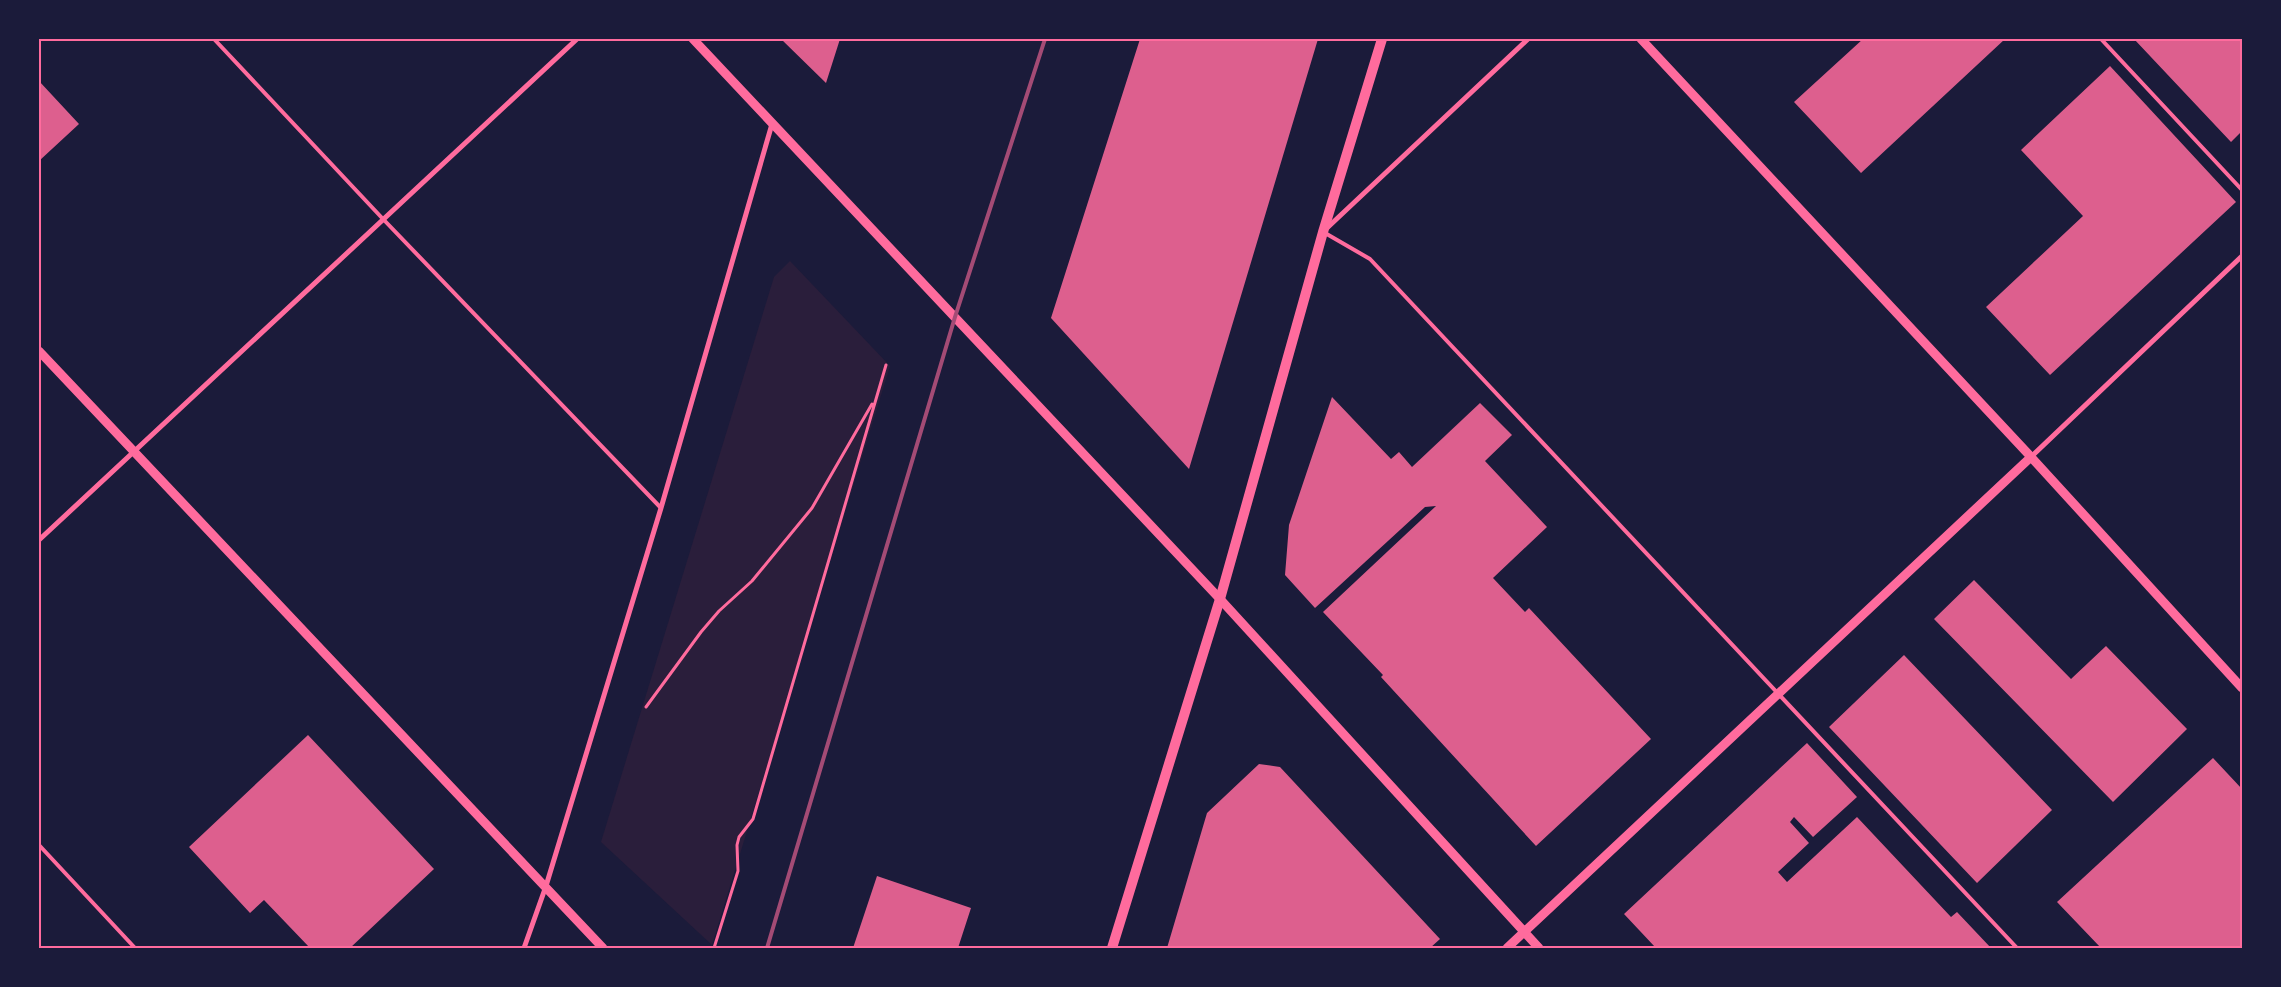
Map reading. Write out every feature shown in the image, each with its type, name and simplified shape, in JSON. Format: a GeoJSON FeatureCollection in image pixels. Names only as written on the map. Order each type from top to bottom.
{"type":"FeatureCollection","features":[{"type":"Feature","properties":{"kind":"main road"},"geometry":{"type":"LineString","coordinates":[[1112,948],[1220,599],[1323,232],[1382,39]]}},
{"type":"Feature","properties":{"kind":"street"},"geometry":{"type":"LineString","coordinates":[[39,540],[577,39]]}},
{"type":"Feature","properties":{"kind":"street"},"geometry":{"type":"LineString","coordinates":[[693,39],[1220,599],[1538,948]]}},
{"type":"Feature","properties":{"kind":"street"},"geometry":{"type":"LineString","coordinates":[[1323,232],[1528,39]]}},
{"type":"Feature","properties":{"kind":"street"},"geometry":{"type":"LineString","coordinates":[[1641,39],[2031,457],[2242,688]]}},
{"type":"Feature","properties":{"kind":"street"},"geometry":{"type":"LineString","coordinates":[[524,948],[546,886],[661,508],[772,124]]}},
{"type":"Feature","properties":{"kind":"street"},"geometry":{"type":"LineString","coordinates":[[1507,948],[2031,457],[2242,256]]}},
{"type":"Feature","properties":{"kind":"street"},"geometry":{"type":"LineString","coordinates":[[39,351],[604,948]]}},
{"type":"Feature","properties":{"kind":"lane"},"geometry":{"type":"LineString","coordinates":[[214,39],[383,219],[661,508]]}},
{"type":"Feature","properties":{"kind":"lane"},"geometry":{"type":"LineString","coordinates":[[2101,39],[2242,190]]}},
{"type":"Feature","properties":{"kind":"lane"},"geometry":{"type":"LineString","coordinates":[[1323,232],[1370,259],[2017,948]]}},
{"type":"Feature","properties":{"kind":"lane"},"geometry":{"type":"LineString","coordinates":[[39,846],[135,948]]}},
{"type":"Feature","properties":{"kind":"path"},"geometry":{"type":"LineString","coordinates":[[714,948],[738,871],[737,845],[739,837],[753,819],[886,365]]}},
{"type":"Feature","properties":{"kind":"path"},"geometry":{"type":"LineString","coordinates":[[646,707],[701,632],[719,611],[752,581],[812,508],[875,399]]}},
{"type":"Feature","properties":{"kind":"shaded area"},"geometry":{"type":"Polygon","coordinates":[[[790,261],[890,366],[712,945],[601,842],[774,277],[790,261]]]}},
{"type":"Feature","properties":{"kind":"building"},"geometry":{"type":"Polygon","coordinates":[[[781,39],[840,39],[826,83],[781,39]]]}},
{"type":"Feature","properties":{"kind":"building"},"geometry":{"type":"Polygon","coordinates":[[[1140,39],[1318,39],[1189,469],[1051,318],[1140,39]]]}},
{"type":"Feature","properties":{"kind":"building"},"geometry":{"type":"Polygon","coordinates":[[[1863,39],[2005,39],[1861,173],[1794,102],[1863,39]]]}},
{"type":"Feature","properties":{"kind":"building"},"geometry":{"type":"Polygon","coordinates":[[[2134,39],[2242,39],[2242,131],[2231,142],[2134,39]]]}},
{"type":"Feature","properties":{"kind":"building"},"geometry":{"type":"Polygon","coordinates":[[[2110,66],[2236,202],[2050,375],[1986,307],[2083,216],[2021,150],[2110,66]]]}},
{"type":"Feature","properties":{"kind":"building"},"geometry":{"type":"Polygon","coordinates":[[[39,81],[79,124],[39,161],[39,81]]]}},
{"type":"Feature","properties":{"kind":"building"},"geometry":{"type":"Polygon","coordinates":[[[1332,397],[1391,459],[1399,452],[1412,467],[1480,403],[1512,435],[1485,461],[1547,527],[1493,578],[1525,612],[1529,608],[1651,739],[1536,846],[1381,677],[1383,675],[1323,612],[1436,506],[1425,507],[1315,608],[1285,575],[1289,525],[1332,397]]]}},
{"type":"Feature","properties":{"kind":"building"},"geometry":{"type":"Polygon","coordinates":[[[1974,580],[2071,679],[2106,646],[2187,729],[2113,802],[1934,619],[1974,580]]]}},
{"type":"Feature","properties":{"kind":"building"},"geometry":{"type":"Polygon","coordinates":[[[1904,655],[2052,810],[1977,883],[1829,727],[1904,655]]]}},
{"type":"Feature","properties":{"kind":"building"},"geometry":{"type":"Polygon","coordinates":[[[308,735],[434,869],[350,948],[310,948],[264,900],[250,913],[189,847],[308,735]]]}},
{"type":"Feature","properties":{"kind":"building"},"geometry":{"type":"Polygon","coordinates":[[[1807,743],[1857,797],[1813,837],[1794,817],[1790,822],[1809,843],[1778,872],[1787,882],[1857,817],[1951,917],[1957,912],[1991,948],[1653,948],[1655,947],[1624,914],[1807,743]]]}},
{"type":"Feature","properties":{"kind":"building"},"geometry":{"type":"Polygon","coordinates":[[[2213,758],[2242,789],[2242,948],[2101,948],[2057,902],[2213,758]]]}},
{"type":"Feature","properties":{"kind":"building"},"geometry":{"type":"Polygon","coordinates":[[[1259,764],[1280,767],[1440,939],[1430,948],[1167,948],[1207,813],[1259,764]]]}},
{"type":"Feature","properties":{"kind":"building"},"geometry":{"type":"Polygon","coordinates":[[[877,876],[971,908],[958,948],[853,948],[877,876]]]}},
{"type":"Feature","properties":{"kind":"railway"},"geometry":{"type":"LineString","coordinates":[[767,948],[955,317],[1045,39]]}}]}
